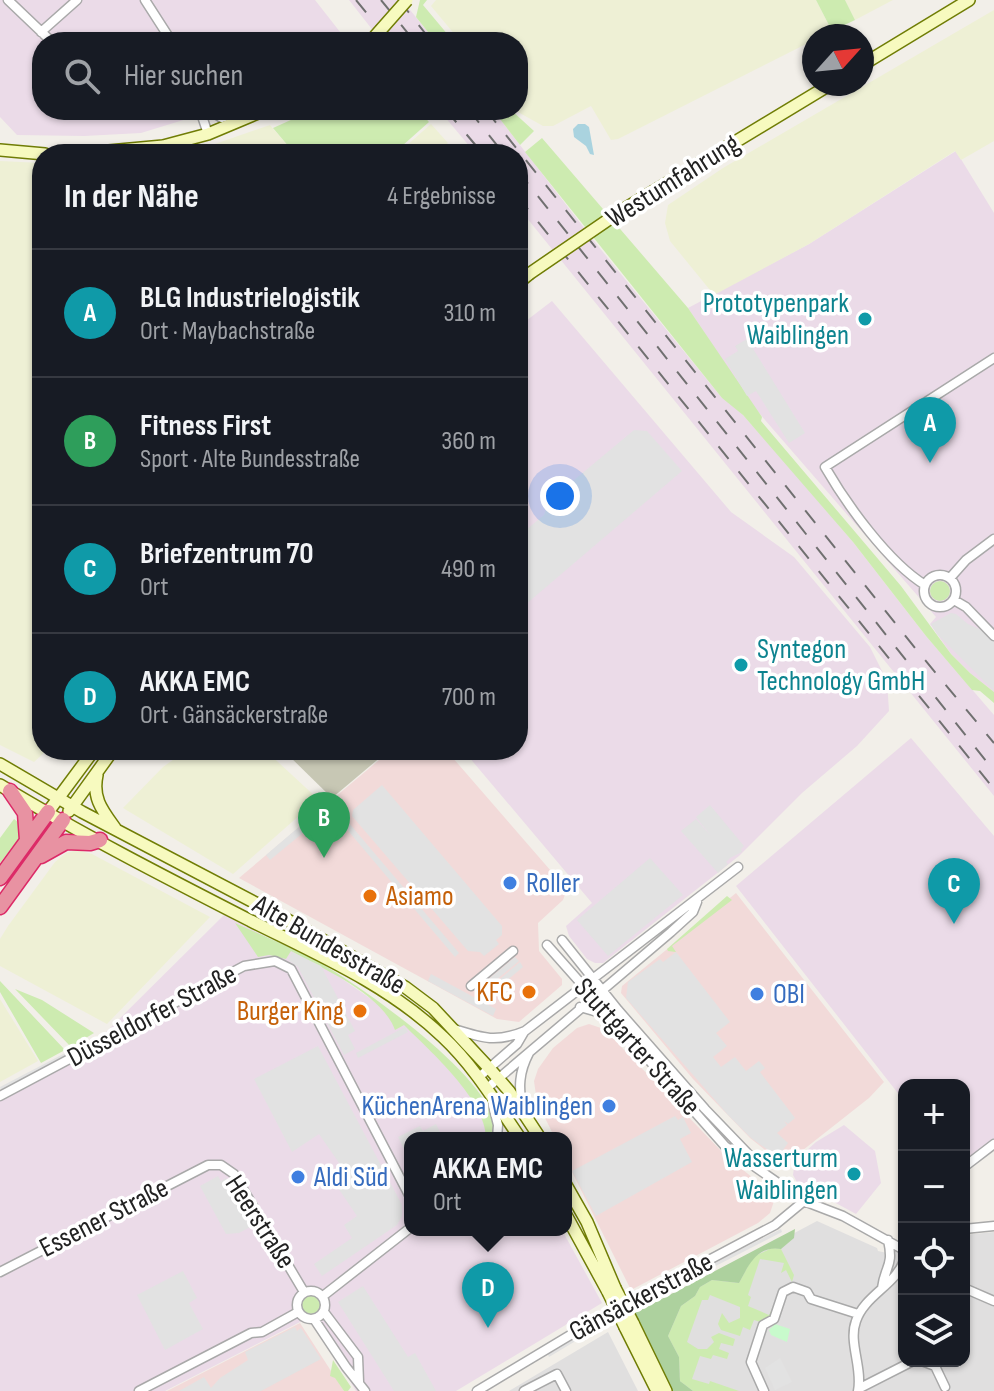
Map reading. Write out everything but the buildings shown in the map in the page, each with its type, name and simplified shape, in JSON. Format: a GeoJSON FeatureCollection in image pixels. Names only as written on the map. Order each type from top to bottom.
{"type":"FeatureCollection","features":[{"type":"Feature","properties":{"kind":"highway"},"geometry":{"type":"LineString","coordinates":[[5,788],[25,813],[27,840]]}},
{"type":"Feature","properties":{"kind":"highway"},"geometry":{"type":"LineString","coordinates":[[0,878],[48,812]]}},
{"type":"Feature","properties":{"kind":"highway"},"geometry":{"type":"LineString","coordinates":[[0,907],[63,820]]}},
{"type":"Feature","properties":{"kind":"highway"},"geometry":{"type":"LineString","coordinates":[[37,857],[47,855],[66,842],[90,843],[100,840]]}},
{"type":"Feature","properties":{"kind":"main road"},"geometry":{"type":"LineString","coordinates":[[379,32],[407,0]]}},
{"type":"Feature","properties":{"kind":"main road"},"geometry":{"type":"LineString","coordinates":[[874,58],[969,0]]}},
{"type":"Feature","properties":{"kind":"main road","name":"Westumfahrung"},"geometry":{"type":"LineString","coordinates":[[528,275],[621,211],[811,96]]}},
{"type":"Feature","properties":{"kind":"main road"},"geometry":{"type":"LineString","coordinates":[[166,144],[208,134],[241,120]]}},
{"type":"Feature","properties":{"kind":"main road"},"geometry":{"type":"LineString","coordinates":[[0,150],[32,153]]}},
{"type":"Feature","properties":{"kind":"main road"},"geometry":{"type":"LineString","coordinates":[[48,812],[87,760]]}},
{"type":"Feature","properties":{"kind":"main road"},"geometry":{"type":"LineString","coordinates":[[63,820],[106,760]]}},
{"type":"Feature","properties":{"kind":"main road","name":"Alte Bundesstraße"},"geometry":{"type":"LineString","coordinates":[[0,764],[118,831],[365,962],[405,987],[433,1008],[489,1068],[536,1132]]}},
{"type":"Feature","properties":{"kind":"main road"},"geometry":{"type":"LineString","coordinates":[[99,770],[96,799],[118,831]]}},
{"type":"Feature","properties":{"kind":"main road","name":"Alte Bundesstraße"},"geometry":{"type":"LineString","coordinates":[[5,788],[344,968],[398,1002],[443,1037],[479,1077],[516,1132]]}},
{"type":"Feature","properties":{"kind":"main road"},"geometry":{"type":"LineString","coordinates":[[572,1196],[587,1222],[611,1290]]}},
{"type":"Feature","properties":{"kind":"main road"},"geometry":{"type":"LineString","coordinates":[[572,1225],[666,1391]]}},
{"type":"Feature","properties":{"kind":"main road"},"geometry":{"type":"LineString","coordinates":[[629,1325],[657,1391]]}},
{"type":"Feature","properties":{"kind":"street"},"geometry":{"type":"LineString","coordinates":[[8,0],[41,32],[77,0]]}},
{"type":"Feature","properties":{"kind":"street"},"geometry":{"type":"LineString","coordinates":[[145,0],[166,32]]}},
{"type":"Feature","properties":{"kind":"street"},"geometry":{"type":"LineString","coordinates":[[203,120],[208,134]]}},
{"type":"Feature","properties":{"kind":"street"},"geometry":{"type":"LineString","coordinates":[[925,585],[909,575],[891,557],[825,467],[994,358]]}},
{"type":"Feature","properties":{"kind":"street"},"geometry":{"type":"LineString","coordinates":[[950,578],[966,560],[994,539]]}},
{"type":"Feature","properties":{"kind":"street"},"geometry":{"type":"LineString","coordinates":[[934,576],[950,578],[956,589],[954,600],[946,606],[934,606],[925,597],[925,585],[934,576]]}},
{"type":"Feature","properties":{"kind":"street"},"geometry":{"type":"LineString","coordinates":[[954,600],[966,607],[994,636]]}},
{"type":"Feature","properties":{"kind":"street"},"geometry":{"type":"LineString","coordinates":[[453,1029],[482,1038],[505,1039],[525,1031],[738,867]]}},
{"type":"Feature","properties":{"kind":"street"},"geometry":{"type":"LineString","coordinates":[[497,1132],[489,1092],[497,1078],[693,912],[697,901]]}},
{"type":"Feature","properties":{"kind":"street","name":"Stuttgarter Straße"},"geometry":{"type":"LineString","coordinates":[[562,940],[618,1010],[705,1109],[769,1175]]}},
{"type":"Feature","properties":{"kind":"street","name":"Stuttgarter Straße"},"geometry":{"type":"LineString","coordinates":[[547,945],[725,1146],[804,1201],[843,1216],[898,1245]]}},
{"type":"Feature","properties":{"kind":"street"},"geometry":{"type":"LineString","coordinates":[[471,986],[513,951]]}},
{"type":"Feature","properties":{"kind":"street","name":"Düsseldorfer Straße"},"geometry":{"type":"LineString","coordinates":[[0,1096],[244,966],[275,961],[291,969],[404,1186]]}},
{"type":"Feature","properties":{"kind":"street","name":"Stuttgarter Straße"},"geometry":{"type":"LineString","coordinates":[[613,979],[610,993],[618,1010]]}},
{"type":"Feature","properties":{"kind":"street"},"geometry":{"type":"LineString","coordinates":[[580,1007],[609,1015]]}},
{"type":"Feature","properties":{"kind":"street"},"geometry":{"type":"LineString","coordinates":[[479,1077],[517,1044],[525,1031]]}},
{"type":"Feature","properties":{"kind":"street"},"geometry":{"type":"LineString","coordinates":[[524,1113],[518,1090],[522,1066],[532,1048]]}},
{"type":"Feature","properties":{"kind":"street"},"geometry":{"type":"LineString","coordinates":[[970,1162],[994,1144]]}},
{"type":"Feature","properties":{"kind":"street","name":"Essener Straße"},"geometry":{"type":"LineString","coordinates":[[0,1272],[208,1165]]}},
{"type":"Feature","properties":{"kind":"street","name":"Heerstraße"},"geometry":{"type":"LineString","coordinates":[[208,1165],[221,1165],[234,1174],[304,1292]]}},
{"type":"Feature","properties":{"kind":"street","name":"Gänsäckerstraße"},"geometry":{"type":"LineString","coordinates":[[477,1391],[592,1322],[775,1225],[804,1201]]}},
{"type":"Feature","properties":{"kind":"street"},"geometry":{"type":"LineString","coordinates":[[970,1228],[994,1226]]}},
{"type":"Feature","properties":{"kind":"street"},"geometry":{"type":"LineString","coordinates":[[323,1296],[404,1233]]}},
{"type":"Feature","properties":{"kind":"street"},"geometry":{"type":"LineString","coordinates":[[888,1240],[891,1265]]}},
{"type":"Feature","properties":{"kind":"street"},"geometry":{"type":"LineString","coordinates":[[882,1288],[883,1280],[898,1254]]}},
{"type":"Feature","properties":{"kind":"street"},"geometry":{"type":"LineString","coordinates":[[898,1271],[858,1314],[854,1333],[859,1389],[901,1367]]}},
{"type":"Feature","properties":{"kind":"street"},"geometry":{"type":"LineString","coordinates":[[764,1391],[751,1362],[763,1325],[774,1319],[783,1292],[793,1287],[807,1292],[811,1299],[858,1314]]}},
{"type":"Feature","properties":{"kind":"street"},"geometry":{"type":"LineString","coordinates":[[316,1291],[323,1296],[326,1304],[324,1312],[314,1319],[305,1318],[298,1312],[298,1299],[304,1292],[316,1291]]}},
{"type":"Feature","properties":{"kind":"street"},"geometry":{"type":"LineString","coordinates":[[970,1291],[994,1301]]}},
{"type":"Feature","properties":{"kind":"street"},"geometry":{"type":"LineString","coordinates":[[139,1391],[298,1312]]}},
{"type":"Feature","properties":{"kind":"street"},"geometry":{"type":"LineString","coordinates":[[324,1312],[358,1357],[359,1382]]}},
{"type":"Feature","properties":{"kind":"street"},"geometry":{"type":"LineString","coordinates":[[314,1319],[365,1391]]}},
{"type":"Feature","properties":{"kind":"street"},"geometry":{"type":"LineString","coordinates":[[935,1367],[945,1387]]}},
{"type":"Feature","properties":{"kind":"street"},"geometry":{"type":"LineString","coordinates":[[524,1391],[557,1374],[566,1391]]}},
{"type":"Feature","properties":{"kind":"shaded area"},"geometry":{"type":"Polygon","coordinates":[[[0,0],[315,0],[340,32],[32,32],[32,120],[183,120],[141,133],[17,135],[0,117],[0,0]]]}},
{"type":"Feature","properties":{"kind":"shaded area"},"geometry":{"type":"Polygon","coordinates":[[[349,0],[402,0],[428,32],[374,32],[349,0]]]}},
{"type":"Feature","properties":{"kind":"shaded area"},"geometry":{"type":"Polygon","coordinates":[[[436,0],[816,0],[828,24],[802,24],[802,46],[611,140],[591,106],[553,126],[543,126],[528,118],[528,32],[453,32],[431,6],[436,0]]]}},
{"type":"Feature","properties":{"kind":"shaded area"},"geometry":{"type":"Polygon","coordinates":[[[845,0],[893,0],[855,20],[845,0]]]}},
{"type":"Feature","properties":{"kind":"shaded area"},"geometry":{"type":"Polygon","coordinates":[[[994,10],[994,141],[961,160],[955,151],[809,244],[714,295],[670,241],[665,223],[668,205],[723,168],[846,96],[874,96],[874,80],[994,10]]]}},
{"type":"Feature","properties":{"kind":"shaded area"},"geometry":{"type":"Polygon","coordinates":[[[447,120],[501,120],[519,144],[468,144],[447,120]]]}},
{"type":"Feature","properties":{"kind":"shaded area"},"geometry":{"type":"Polygon","coordinates":[[[431,124],[448,143],[447,144],[408,144],[431,124]]]}},
{"type":"Feature","properties":{"kind":"shaded area"},"geometry":{"type":"Polygon","coordinates":[[[270,125],[286,144],[215,144],[270,125]]]}},
{"type":"Feature","properties":{"kind":"shaded area"},"geometry":{"type":"Polygon","coordinates":[[[956,151],[994,213],[994,692],[951,654],[930,624],[936,617],[753,406],[688,308],[809,244],[956,151]]]}},
{"type":"Feature","properties":{"kind":"shaded area"},"geometry":{"type":"Polygon","coordinates":[[[528,155],[722,398],[735,406],[790,468],[994,715],[994,796],[528,219],[528,155]]]}},
{"type":"Feature","properties":{"kind":"shaded area"},"geometry":{"type":"Polygon","coordinates":[[[0,161],[32,163],[32,760],[36,760],[34,762],[0,745],[0,161]]]}},
{"type":"Feature","properties":{"kind":"shaded area","name":"Syntegon Technology GmbH"},"geometry":{"type":"Polygon","coordinates":[[[552,301],[731,512],[794,557],[870,647],[887,681],[889,711],[857,746],[802,793],[739,856],[603,963],[587,959],[569,936],[566,926],[592,903],[471,760],[528,760],[528,319],[552,301]]]}},
{"type":"Feature","properties":{"kind":"shaded area"},"geometry":{"type":"Polygon","coordinates":[[[747,339],[805,433],[789,443],[756,391],[747,396],[725,359],[738,351],[735,346],[747,339]]]}},
{"type":"Feature","properties":{"kind":"shaded area"},"geometry":{"type":"Polygon","coordinates":[[[634,430],[647,431],[682,471],[528,602],[528,528],[544,515],[549,501],[634,430]]]}},
{"type":"Feature","properties":{"kind":"shaded area"},"geometry":{"type":"Polygon","coordinates":[[[951,613],[986,632],[994,640],[994,691],[937,634],[931,624],[951,613]]]}},
{"type":"Feature","properties":{"kind":"shaded area"},"geometry":{"type":"Polygon","coordinates":[[[911,738],[994,836],[994,1140],[970,1160],[970,1079],[898,1079],[898,1093],[736,886],[911,738]]]}},
{"type":"Feature","properties":{"kind":"shaded area"},"geometry":{"type":"Polygon","coordinates":[[[173,760],[276,760],[318,799],[233,874],[123,808],[173,760]]]}},
{"type":"Feature","properties":{"kind":"shaded area"},"geometry":{"type":"Polygon","coordinates":[[[293,760],[377,760],[332,798],[293,760]]]}},
{"type":"Feature","properties":{"kind":"shaded area"},"geometry":{"type":"Polygon","coordinates":[[[379,760],[455,760],[564,886],[566,892],[563,900],[538,923],[539,951],[562,979],[562,985],[519,1022],[497,1019],[239,878],[379,760]]]}},
{"type":"Feature","properties":{"kind":"shaded area"},"geometry":{"type":"Polygon","coordinates":[[[382,785],[502,926],[502,935],[496,940],[499,944],[484,956],[480,952],[468,951],[352,816],[353,810],[382,785]]]}},
{"type":"Feature","properties":{"kind":"shaded area"},"geometry":{"type":"Polygon","coordinates":[[[710,805],[744,846],[742,852],[730,858],[718,873],[681,831],[696,819],[711,836],[696,817],[710,805]]]}},
{"type":"Feature","properties":{"kind":"shaded area"},"geometry":{"type":"Polygon","coordinates":[[[321,808],[326,814],[270,860],[266,855],[321,808]]]}},
{"type":"Feature","properties":{"kind":"shaded area"},"geometry":{"type":"Polygon","coordinates":[[[343,816],[459,953],[455,957],[339,820],[343,816]]]}},
{"type":"Feature","properties":{"kind":"shaded area"},"geometry":{"type":"Polygon","coordinates":[[[78,850],[92,854],[210,917],[107,1024],[0,966],[0,939],[8,926],[55,862],[66,853],[78,850]]]}},
{"type":"Feature","properties":{"kind":"shaded area"},"geometry":{"type":"Polygon","coordinates":[[[650,858],[683,895],[608,956],[577,920],[650,858]]]}},
{"type":"Feature","properties":{"kind":"shaded area"},"geometry":{"type":"Polygon","coordinates":[[[736,893],[884,1082],[869,1098],[784,1165],[750,1138],[693,1079],[621,993],[622,986],[736,893]]]}},
{"type":"Feature","properties":{"kind":"shaded area"},"geometry":{"type":"Polygon","coordinates":[[[224,915],[325,967],[407,1024],[490,1109],[503,1132],[404,1132],[404,1236],[565,1236],[602,1303],[456,1391],[356,1391],[316,1324],[302,1321],[165,1391],[0,1391],[0,1100],[102,1046],[100,1038],[224,915]]]}},
{"type":"Feature","properties":{"kind":"shaded area"},"geometry":{"type":"Polygon","coordinates":[[[292,952],[321,966],[355,1031],[348,1035],[355,1049],[344,1055],[298,967],[288,960],[292,952]]]}},
{"type":"Feature","properties":{"kind":"shaded area","name":"OBI"},"geometry":{"type":"Polygon","coordinates":[[[676,952],[730,1022],[716,1033],[727,1046],[713,1057],[721,1067],[735,1057],[746,1071],[759,1061],[765,1068],[760,1072],[795,1118],[788,1124],[784,1121],[787,1125],[777,1133],[788,1143],[778,1157],[751,1138],[728,1115],[626,998],[628,982],[660,959],[663,962],[676,952]]]}},
{"type":"Feature","properties":{"kind":"shaded area"},"geometry":{"type":"Polygon","coordinates":[[[515,957],[519,961],[482,992],[479,987],[515,957]]]}},
{"type":"Feature","properties":{"kind":"shaded area"},"geometry":{"type":"Polygon","coordinates":[[[520,962],[523,967],[487,997],[483,993],[520,962]]]}},
{"type":"Feature","properties":{"kind":"shaded area"},"geometry":{"type":"Polygon","coordinates":[[[431,974],[496,1009],[493,1016],[428,981],[431,974]]]}},
{"type":"Feature","properties":{"kind":"shaded area"},"geometry":{"type":"Polygon","coordinates":[[[0,999],[38,1061],[0,1082],[0,999]]]}},
{"type":"Feature","properties":{"kind":"shaded area"},"geometry":{"type":"Polygon","coordinates":[[[589,1024],[604,1029],[726,1156],[769,1191],[774,1201],[770,1213],[758,1223],[631,1290],[572,1172],[572,1132],[552,1132],[537,1102],[534,1081],[538,1069],[553,1048],[577,1028],[589,1024]]]}},
{"type":"Feature","properties":{"kind":"shaded area"},"geometry":{"type":"Polygon","coordinates":[[[405,1027],[408,1032],[358,1058],[356,1053],[405,1027]]]}},
{"type":"Feature","properties":{"kind":"shaded area"},"geometry":{"type":"Polygon","coordinates":[[[318,1046],[402,1205],[402,1216],[397,1225],[322,1276],[314,1264],[352,1238],[344,1225],[357,1216],[334,1182],[346,1173],[319,1134],[292,1152],[254,1079],[318,1046]]]}},
{"type":"Feature","properties":{"kind":"shaded area"},"geometry":{"type":"Polygon","coordinates":[[[69,1051],[72,1056],[2,1093],[0,1087],[69,1051]]]}},
{"type":"Feature","properties":{"kind":"shaded area"},"geometry":{"type":"Polygon","coordinates":[[[675,1116],[678,1120],[683,1117],[691,1133],[680,1139],[692,1162],[596,1216],[572,1171],[675,1116]]]}},
{"type":"Feature","properties":{"kind":"shaded area"},"geometry":{"type":"Polygon","coordinates":[[[436,1124],[440,1132],[408,1132],[420,1126],[423,1131],[436,1124]]]}},
{"type":"Feature","properties":{"kind":"shaded area"},"geometry":{"type":"Polygon","coordinates":[[[844,1125],[875,1151],[881,1183],[856,1214],[797,1182],[793,1175],[795,1161],[816,1142],[844,1125]]]}},
{"type":"Feature","properties":{"kind":"shaded area"},"geometry":{"type":"Polygon","coordinates":[[[404,1134],[404,1149],[398,1137],[404,1134]]]}},
{"type":"Feature","properties":{"kind":"shaded area"},"geometry":{"type":"Polygon","coordinates":[[[218,1176],[221,1181],[226,1178],[252,1226],[239,1233],[226,1234],[200,1186],[218,1176]]]}},
{"type":"Feature","properties":{"kind":"shaded area"},"geometry":{"type":"Polygon","coordinates":[[[817,1221],[878,1251],[887,1253],[898,1246],[898,1367],[970,1367],[970,1234],[994,1232],[994,1391],[687,1391],[648,1311],[817,1221]]]}},
{"type":"Feature","properties":{"kind":"shaded area"},"geometry":{"type":"Polygon","coordinates":[[[781,1229],[782,1232],[614,1318],[549,1357],[547,1352],[613,1314],[781,1229]]]}},
{"type":"Feature","properties":{"kind":"shaded area"},"geometry":{"type":"Polygon","coordinates":[[[183,1271],[197,1298],[189,1303],[203,1329],[165,1350],[137,1295],[183,1271]]]}},
{"type":"Feature","properties":{"kind":"shaded area"},"geometry":{"type":"Polygon","coordinates":[[[363,1286],[408,1357],[415,1353],[436,1391],[394,1391],[338,1302],[363,1286]]]}},
{"type":"Feature","properties":{"kind":"shaded area"},"geometry":{"type":"Polygon","coordinates":[[[300,1323],[344,1391],[167,1391],[300,1323]]]}},
{"type":"Feature","properties":{"kind":"shaded area"},"geometry":{"type":"Polygon","coordinates":[[[295,1327],[297,1331],[301,1328],[321,1359],[261,1391],[179,1391],[204,1377],[211,1388],[220,1378],[248,1360],[245,1352],[295,1327]]]}},
{"type":"Feature","properties":{"kind":"shaded area"},"geometry":{"type":"Polygon","coordinates":[[[608,1332],[638,1391],[509,1391],[608,1332]]]}},
{"type":"Feature","properties":{"kind":"shaded area"},"geometry":{"type":"Polygon","coordinates":[[[780,1358],[792,1382],[775,1390],[765,1368],[780,1358]]]}},
{"type":"Feature","properties":{"kind":"green space"},"geometry":{"type":"Polygon","coordinates":[[[420,0],[427,0],[423,5],[446,32],[428,32],[416,17],[420,0]]]}},
{"type":"Feature","properties":{"kind":"green space"},"geometry":{"type":"Polygon","coordinates":[[[816,0],[845,0],[855,20],[847,24],[828,24],[816,0]]]}},
{"type":"Feature","properties":{"kind":"green space"},"geometry":{"type":"Polygon","coordinates":[[[291,120],[429,122],[404,144],[287,144],[273,128],[291,120]]]}},
{"type":"Feature","properties":{"kind":"green space"},"geometry":{"type":"Polygon","coordinates":[[[501,120],[522,120],[534,131],[519,144],[501,120]]]}},
{"type":"Feature","properties":{"kind":"green space"},"geometry":{"type":"Polygon","coordinates":[[[542,138],[688,308],[762,417],[761,421],[901,586],[951,654],[994,692],[994,703],[980,691],[972,690],[853,542],[743,415],[722,398],[528,156],[528,150],[542,138]]]}},
{"type":"Feature","properties":{"kind":"green space"},"geometry":{"type":"Polygon","coordinates":[[[940,581],[947,584],[950,591],[947,598],[940,601],[933,598],[930,591],[933,584],[940,581]]]}},
{"type":"Feature","properties":{"kind":"green space"},"geometry":{"type":"Polygon","coordinates":[[[14,819],[23,826],[20,837],[0,863],[0,838],[14,819]]]}},
{"type":"Feature","properties":{"kind":"green space"},"geometry":{"type":"Polygon","coordinates":[[[727,896],[732,900],[672,946],[676,952],[668,951],[667,949],[727,896]]]}},
{"type":"Feature","properties":{"kind":"green space"},"geometry":{"type":"Polygon","coordinates":[[[235,923],[329,968],[413,1028],[465,1076],[484,1099],[494,1120],[495,1132],[485,1132],[484,1123],[467,1092],[441,1062],[404,1025],[395,1030],[378,1005],[365,994],[291,951],[286,959],[269,955],[258,957],[235,923]]]}},
{"type":"Feature","properties":{"kind":"green space"},"geometry":{"type":"Polygon","coordinates":[[[0,981],[65,1050],[41,1063],[0,992],[0,981]]]}},
{"type":"Feature","properties":{"kind":"green space"},"geometry":{"type":"Polygon","coordinates":[[[15,989],[42,1000],[94,1033],[71,1047],[15,989]]]}},
{"type":"Feature","properties":{"kind":"green space"},"geometry":{"type":"Polygon","coordinates":[[[795,1229],[794,1238],[781,1249],[760,1253],[739,1283],[712,1280],[681,1306],[668,1336],[679,1357],[680,1381],[693,1391],[673,1391],[635,1313],[795,1229]]]}},
{"type":"Feature","properties":{"kind":"green space"},"geometry":{"type":"Polygon","coordinates":[[[772,1248],[781,1249],[794,1275],[792,1282],[786,1270],[781,1273],[784,1263],[760,1259],[748,1295],[751,1297],[748,1306],[769,1315],[775,1303],[771,1316],[760,1322],[754,1320],[750,1330],[743,1327],[740,1336],[721,1330],[718,1324],[722,1313],[729,1323],[740,1318],[740,1307],[710,1295],[708,1300],[702,1300],[687,1342],[698,1349],[707,1349],[714,1342],[711,1337],[719,1333],[735,1339],[733,1346],[721,1343],[719,1349],[729,1353],[727,1359],[713,1355],[711,1359],[700,1356],[692,1379],[709,1384],[710,1381],[739,1391],[693,1391],[680,1381],[679,1357],[668,1336],[681,1306],[712,1280],[739,1283],[753,1257],[772,1248]]]}},
{"type":"Feature","properties":{"kind":"green space"},"geometry":{"type":"Polygon","coordinates":[[[311,1294],[318,1297],[321,1304],[318,1311],[311,1314],[304,1311],[301,1304],[304,1297],[311,1294]]]}},
{"type":"Feature","properties":{"kind":"green space"},"geometry":{"type":"Polygon","coordinates":[[[775,1324],[790,1329],[787,1342],[771,1335],[769,1330],[775,1324]]]}},
{"type":"Feature","properties":{"kind":"green space"},"geometry":{"type":"Polygon","coordinates":[[[333,1360],[351,1387],[348,1391],[344,1391],[330,1376],[333,1360]]]}},
{"type":"Feature","properties":{"kind":"water"},"geometry":{"type":"Polygon","coordinates":[[[578,124],[589,127],[594,155],[574,137],[573,129],[578,124]]]}},
{"type":"Feature","properties":{"kind":"railway"},"geometry":{"type":"LineString","coordinates":[[356,0],[382,32]]}},
{"type":"Feature","properties":{"kind":"railway"},"geometry":{"type":"LineString","coordinates":[[381,0],[407,32]]}},
{"type":"Feature","properties":{"kind":"railway"},"geometry":{"type":"LineString","coordinates":[[399,0],[424,32]]}},
{"type":"Feature","properties":{"kind":"railway"},"geometry":{"type":"LineString","coordinates":[[454,120],[475,144]]}},
{"type":"Feature","properties":{"kind":"railway"},"geometry":{"type":"LineString","coordinates":[[477,120],[496,144]]}},
{"type":"Feature","properties":{"kind":"railway"},"geometry":{"type":"LineString","coordinates":[[494,120],[513,144]]}},
{"type":"Feature","properties":{"kind":"railway"},"geometry":{"type":"LineString","coordinates":[[528,163],[994,743]]}},
{"type":"Feature","properties":{"kind":"railway"},"geometry":{"type":"LineString","coordinates":[[528,184],[994,771]]}},
{"type":"Feature","properties":{"kind":"railway"},"geometry":{"type":"LineString","coordinates":[[528,209],[994,789]]}},
{"type":"Feature","properties":{"kind":"place","name":"Prototypenpark Waiblingen"},"geometry":{"type":"Point","coordinates":[865,319]}},
{"type":"Feature","properties":{"kind":"place","name":"BLG Industrielogistik"},"geometry":{"type":"Point","coordinates":[930,463]}},
{"type":"Feature","properties":{"kind":"place","name":"Syntegon Technology GmbH"},"geometry":{"type":"Point","coordinates":[741,665]}},
{"type":"Feature","properties":{"kind":"place","name":"Fitness First"},"geometry":{"type":"Point","coordinates":[324,858]}},
{"type":"Feature","properties":{"kind":"place","name":"Roller"},"geometry":{"type":"Point","coordinates":[510,883]}},
{"type":"Feature","properties":{"kind":"place","name":"Asiamo"},"geometry":{"type":"Point","coordinates":[370,896]}},
{"type":"Feature","properties":{"kind":"place","name":"Briefzentrum 70"},"geometry":{"type":"Point","coordinates":[954,924]}},
{"type":"Feature","properties":{"kind":"place","name":"KFC"},"geometry":{"type":"Point","coordinates":[529,992]}},
{"type":"Feature","properties":{"kind":"place","name":"OBI"},"geometry":{"type":"Point","coordinates":[757,994]}},
{"type":"Feature","properties":{"kind":"place","name":"Burger King"},"geometry":{"type":"Point","coordinates":[360,1011]}},
{"type":"Feature","properties":{"kind":"place","name":"KüchenArena Waiblingen"},"geometry":{"type":"Point","coordinates":[609,1106]}},
{"type":"Feature","properties":{"kind":"place","name":"Wasserturm Waiblingen"},"geometry":{"type":"Point","coordinates":[854,1174]}},
{"type":"Feature","properties":{"kind":"place","name":"Aldi Süd"},"geometry":{"type":"Point","coordinates":[298,1177]}},
{"type":"Feature","properties":{"kind":"place","name":"AKKA EMC"},"geometry":{"type":"Point","coordinates":[488,1328]}}]}
